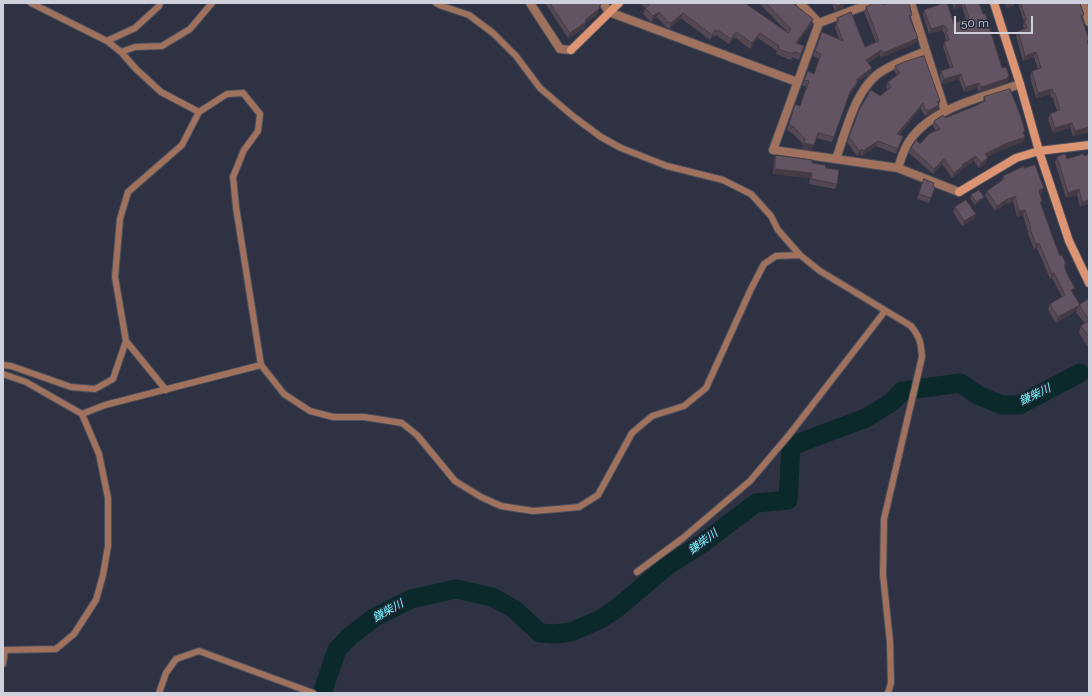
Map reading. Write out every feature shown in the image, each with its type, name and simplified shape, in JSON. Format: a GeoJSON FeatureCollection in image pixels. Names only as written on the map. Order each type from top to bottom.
{"type":"FeatureCollection","features":[{"type":"Feature","properties":{"kind":"street"},"geometry":{"type":"LineString","coordinates":[[530,3],[560,49],[571,50],[620,3]]}},
{"type":"Feature","properties":{"kind":"street"},"geometry":{"type":"LineString","coordinates":[[603,3],[609,12],[797,82]]}},
{"type":"Feature","properties":{"kind":"street"},"geometry":{"type":"LineString","coordinates":[[800,3],[819,23]]}},
{"type":"Feature","properties":{"kind":"street"},"geometry":{"type":"LineString","coordinates":[[872,3],[819,23],[774,150],[898,168],[959,192],[1016,158],[1039,151],[1089,145]]}},
{"type":"Feature","properties":{"kind":"street"},"geometry":{"type":"LineString","coordinates":[[911,3],[945,111]]}},
{"type":"Feature","properties":{"kind":"street"},"geometry":{"type":"LineString","coordinates":[[994,3],[1020,84],[1039,151],[1070,241],[1089,283]]}},
{"type":"Feature","properties":{"kind":"street"},"geometry":{"type":"LineString","coordinates":[[1083,3],[1089,22]]}},
{"type":"Feature","properties":{"kind":"street"},"geometry":{"type":"LineString","coordinates":[[836,159],[858,98],[868,83],[883,70],[926,51]]}},
{"type":"Feature","properties":{"kind":"street"},"geometry":{"type":"LineString","coordinates":[[898,168],[909,141],[924,125],[945,111],[1020,84]]}},
{"type":"Feature","properties":{"kind":"lane"},"geometry":{"type":"LineString","coordinates":[[31,3],[107,41],[121,52],[136,69],[161,92],[199,112]]}},
{"type":"Feature","properties":{"kind":"lane"},"geometry":{"type":"LineString","coordinates":[[107,41],[135,28],[159,6],[160,3]]}},
{"type":"Feature","properties":{"kind":"lane"},"geometry":{"type":"LineString","coordinates":[[121,52],[135,47],[162,46],[190,29],[212,3]]}},
{"type":"Feature","properties":{"kind":"lane"},"geometry":{"type":"LineString","coordinates":[[436,3],[469,15],[494,33],[516,56],[540,88],[574,117],[601,137],[621,148],[667,166],[723,180],[751,194],[771,216],[778,230],[800,255],[820,271],[911,326],[921,341],[922,356],[914,398],[884,519],[883,575],[890,642],[891,683],[888,693]]}},
{"type":"Feature","properties":{"kind":"lane"},"geometry":{"type":"LineString","coordinates":[[3,365],[11,366],[71,387],[95,389],[113,379],[126,341],[115,277],[120,219],[128,192],[182,145],[199,112],[227,94],[243,92],[260,114],[258,131],[244,150],[233,178],[236,207],[261,365],[284,394],[310,411],[333,417],[364,417],[402,423],[417,435],[455,482],[481,497],[501,506],[532,511],[579,507],[598,496],[632,433],[652,416],[684,406],[706,388],[764,264],[776,256],[800,255]]}},
{"type":"Feature","properties":{"kind":"lane"},"geometry":{"type":"LineString","coordinates":[[637,572],[684,538],[750,481],[789,435],[885,311]]}},
{"type":"Feature","properties":{"kind":"lane"},"geometry":{"type":"LineString","coordinates":[[126,341],[166,390]]}},
{"type":"Feature","properties":{"kind":"lane"},"geometry":{"type":"LineString","coordinates":[[82,414],[105,405],[261,365]]}},
{"type":"Feature","properties":{"kind":"lane"},"geometry":{"type":"LineString","coordinates":[[3,374],[26,382],[82,414],[99,454],[108,498],[108,546],[103,575],[96,600],[74,634],[56,649],[4,650],[3,664]]}},
{"type":"Feature","properties":{"kind":"lane"},"geometry":{"type":"LineString","coordinates":[[159,693],[166,673],[176,658],[198,651],[312,693]]}},
{"type":"Feature","properties":{"kind":"building"},"geometry":{"type":"Polygon","coordinates":[[[550,3],[601,4],[598,10],[585,20],[586,22],[570,33],[550,3]]]}},
{"type":"Feature","properties":{"kind":"building"},"geometry":{"type":"Polygon","coordinates":[[[647,3],[745,3],[788,33],[791,29],[766,3],[795,3],[794,4],[813,19],[796,43],[804,46],[801,54],[794,52],[793,54],[778,49],[779,46],[760,33],[752,43],[736,32],[731,39],[718,30],[717,32],[715,30],[712,35],[683,13],[671,23],[668,22],[659,12],[653,16],[645,8],[649,5],[647,3]]]}},
{"type":"Feature","properties":{"kind":"building"},"geometry":{"type":"Polygon","coordinates":[[[836,3],[844,3],[837,6],[836,3]]]}},
{"type":"Feature","properties":{"kind":"building"},"geometry":{"type":"Polygon","coordinates":[[[875,3],[882,3],[883,5],[888,3],[909,3],[912,15],[909,16],[918,38],[883,53],[881,50],[866,60],[872,68],[856,80],[858,81],[850,92],[834,137],[818,133],[814,145],[804,143],[805,139],[794,127],[790,126],[789,124],[795,104],[800,106],[809,81],[804,80],[808,71],[814,74],[821,54],[815,51],[822,32],[843,41],[836,23],[839,22],[837,18],[851,12],[865,47],[879,41],[866,7],[875,3]]]}},
{"type":"Feature","properties":{"kind":"building"},"geometry":{"type":"Polygon","coordinates":[[[947,3],[954,23],[969,18],[964,3],[979,3],[983,14],[985,13],[1002,68],[1006,67],[1009,76],[1006,79],[981,87],[979,83],[965,87],[961,74],[944,79],[941,71],[953,67],[944,42],[949,40],[946,32],[948,31],[944,25],[931,29],[924,10],[947,3]]]}},
{"type":"Feature","properties":{"kind":"building"},"geometry":{"type":"Polygon","coordinates":[[[1021,3],[1080,3],[1084,15],[1081,16],[1089,40],[1087,41],[1089,47],[1089,127],[1075,131],[1072,123],[1055,128],[1050,114],[1060,110],[1055,93],[1054,94],[1052,89],[1038,93],[1032,71],[1041,68],[1036,52],[1025,56],[1018,31],[1027,28],[1021,3]]]}},
{"type":"Feature","properties":{"kind":"building"},"geometry":{"type":"Polygon","coordinates":[[[924,56],[940,101],[937,102],[939,105],[928,111],[925,109],[923,103],[897,134],[903,136],[898,149],[878,141],[863,151],[862,149],[859,151],[849,137],[859,110],[871,90],[880,96],[891,87],[888,82],[900,73],[895,66],[924,56]]]}},
{"type":"Feature","properties":{"kind":"building"},"geometry":{"type":"Polygon","coordinates":[[[1010,89],[1021,117],[1025,137],[1005,144],[985,154],[988,158],[981,163],[976,156],[962,165],[963,166],[954,173],[944,159],[934,169],[911,148],[916,140],[920,144],[929,134],[940,129],[934,121],[943,115],[945,118],[985,101],[984,97],[1010,89]]]}},
{"type":"Feature","properties":{"kind":"building"},"geometry":{"type":"Polygon","coordinates":[[[1065,154],[1067,159],[1083,154],[1084,156],[1089,154],[1089,200],[1082,202],[1079,189],[1068,193],[1057,157],[1065,154]]]}},
{"type":"Feature","properties":{"kind":"building"},"geometry":{"type":"Polygon","coordinates":[[[776,155],[812,160],[812,163],[825,165],[826,168],[839,170],[837,184],[811,179],[812,173],[775,169],[776,155]]]}},
{"type":"Feature","properties":{"kind":"building"},"geometry":{"type":"Polygon","coordinates":[[[1035,165],[1044,188],[1039,190],[1042,202],[1040,202],[1057,249],[1060,256],[1062,255],[1066,264],[1064,264],[1066,272],[1075,288],[1071,290],[1080,305],[1058,317],[1050,304],[1065,295],[1054,273],[1052,274],[1039,243],[1036,244],[1025,210],[1019,211],[1015,196],[997,206],[987,191],[1004,179],[1003,176],[1024,166],[1024,168],[1035,165]]]}},
{"type":"Feature","properties":{"kind":"building"},"geometry":{"type":"Polygon","coordinates":[[[924,179],[934,183],[933,186],[935,187],[931,198],[919,194],[924,179]]]}},
{"type":"Feature","properties":{"kind":"building"},"geometry":{"type":"Polygon","coordinates":[[[979,190],[984,197],[976,202],[971,195],[979,190]]]}},
{"type":"Feature","properties":{"kind":"building"},"geometry":{"type":"Polygon","coordinates":[[[966,200],[976,214],[964,221],[955,207],[966,200]]]}},
{"type":"Feature","properties":{"kind":"building"},"geometry":{"type":"Polygon","coordinates":[[[1089,299],[1089,320],[1079,305],[1089,299]]]}},
{"type":"Feature","properties":{"kind":"building"},"geometry":{"type":"Polygon","coordinates":[[[1089,321],[1089,337],[1081,326],[1089,321]]]}},
{"type":"Feature","properties":{"kind":"waterway","name":"鎌柴川"},"geometry":{"type":"LineString","coordinates":[[322,693],[337,650],[349,637],[375,617],[411,599],[456,589],[492,597],[514,609],[540,633],[555,634],[571,632],[599,620],[616,609],[667,566],[703,543],[756,503],[788,500],[791,446],[866,418],[892,402],[902,391],[960,383],[978,395],[1002,405],[1019,405],[1080,373]]}}]}
